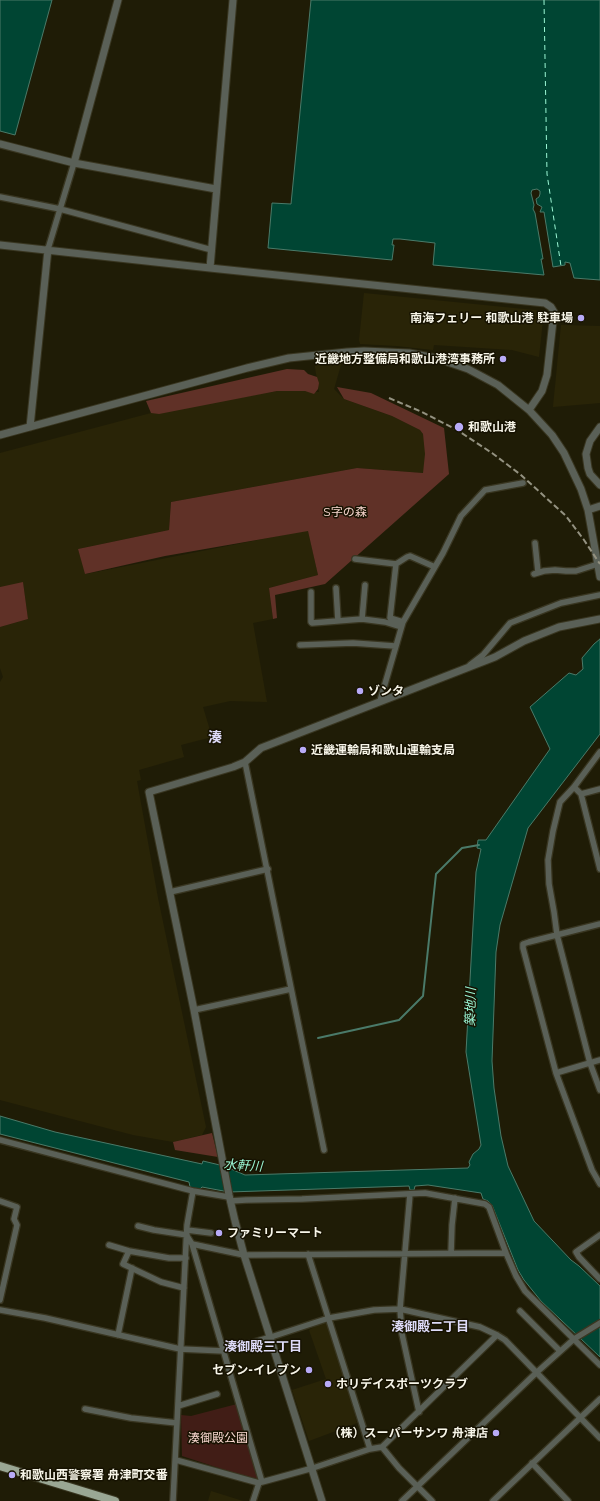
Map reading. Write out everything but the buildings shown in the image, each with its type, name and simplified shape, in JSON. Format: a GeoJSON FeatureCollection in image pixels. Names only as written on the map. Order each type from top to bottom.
{"type":"FeatureCollection","features":[{"type":"Feature","properties":{"kind":"main road"},"geometry":{"type":"LineString","coordinates":[[0,1466],[115,1501]]}},
{"type":"Feature","properties":{"kind":"street"},"geometry":{"type":"LineString","coordinates":[[30,427],[48,249],[74,164],[118,0]]}},
{"type":"Feature","properties":{"kind":"street"},"geometry":{"type":"LineString","coordinates":[[210,268],[233,0]]}},
{"type":"Feature","properties":{"kind":"street"},"geometry":{"type":"LineString","coordinates":[[0,144],[74,164],[216,189]]}},
{"type":"Feature","properties":{"kind":"street"},"geometry":{"type":"LineString","coordinates":[[0,197],[60,209],[212,250]]}},
{"type":"Feature","properties":{"kind":"street"},"geometry":{"type":"LineString","coordinates":[[0,245],[545,303],[551,307],[554,312],[547,375],[542,392],[529,410]]}},
{"type":"Feature","properties":{"kind":"street"},"geometry":{"type":"LineString","coordinates":[[0,435],[142,395],[268,362],[311,355],[347,352],[409,353],[436,358],[477,373],[498,385],[529,410],[552,435],[564,453],[578,481],[588,510],[600,577]]}},
{"type":"Feature","properties":{"kind":"street"},"geometry":{"type":"LineString","coordinates":[[600,427],[590,441],[586,454],[586,461],[590,474],[600,485]]}},
{"type":"Feature","properties":{"kind":"street"},"geometry":{"type":"LineString","coordinates":[[380,701],[402,624],[435,567],[461,516],[482,491],[522,483]]}},
{"type":"Feature","properties":{"kind":"street"},"geometry":{"type":"LineString","coordinates":[[588,510],[600,506]]}},
{"type":"Feature","properties":{"kind":"street"},"geometry":{"type":"LineString","coordinates":[[535,543],[536,574],[555,570],[576,571],[598,564]]}},
{"type":"Feature","properties":{"kind":"street"},"geometry":{"type":"LineString","coordinates":[[355,559],[396,564],[407,556],[410,556],[435,567]]}},
{"type":"Feature","properties":{"kind":"street"},"geometry":{"type":"LineString","coordinates":[[396,564],[390,618],[402,624]]}},
{"type":"Feature","properties":{"kind":"street"},"geometry":{"type":"LineString","coordinates":[[362,619],[365,585]]}},
{"type":"Feature","properties":{"kind":"street"},"geometry":{"type":"LineString","coordinates":[[336,588],[338,621]]}},
{"type":"Feature","properties":{"kind":"street"},"geometry":{"type":"LineString","coordinates":[[311,592],[311,622],[362,619],[402,624]]}},
{"type":"Feature","properties":{"kind":"street"},"geometry":{"type":"LineString","coordinates":[[465,669],[483,655],[510,623],[561,603],[600,595]]}},
{"type":"Feature","properties":{"kind":"street"},"geometry":{"type":"LineString","coordinates":[[322,1501],[244,1255],[230,1198],[194,1010],[149,792],[233,767],[245,762],[261,748],[495,657],[524,641],[559,627],[600,619]]}},
{"type":"Feature","properties":{"kind":"street"},"geometry":{"type":"LineString","coordinates":[[300,644],[353,643],[395,646]]}},
{"type":"Feature","properties":{"kind":"street"},"geometry":{"type":"LineString","coordinates":[[600,752],[574,787],[560,802],[548,860],[549,884],[557,935],[590,1063],[600,1090]]}},
{"type":"Feature","properties":{"kind":"street"},"geometry":{"type":"LineString","coordinates":[[245,762],[324,1150]]}},
{"type":"Feature","properties":{"kind":"street"},"geometry":{"type":"LineString","coordinates":[[574,787],[581,794],[600,869]]}},
{"type":"Feature","properties":{"kind":"street"},"geometry":{"type":"LineString","coordinates":[[581,794],[600,789]]}},
{"type":"Feature","properties":{"kind":"street"},"geometry":{"type":"LineString","coordinates":[[170,892],[268,869]]}},
{"type":"Feature","properties":{"kind":"street"},"geometry":{"type":"LineString","coordinates":[[600,924],[523,944],[556,1073],[592,1170],[600,1184]]}},
{"type":"Feature","properties":{"kind":"street"},"geometry":{"type":"LineString","coordinates":[[194,1010],[291,989]]}},
{"type":"Feature","properties":{"kind":"street"},"geometry":{"type":"LineString","coordinates":[[556,1073],[600,1060]]}},
{"type":"Feature","properties":{"kind":"street"},"geometry":{"type":"LineString","coordinates":[[0,1140],[193,1191],[230,1198],[246,1200],[302,1199],[425,1193],[485,1204],[489,1207],[506,1253],[516,1276],[525,1291],[575,1338],[600,1365]]}},
{"type":"Feature","properties":{"kind":"street"},"geometry":{"type":"LineString","coordinates":[[173,1501],[187,1233],[193,1191]]}},
{"type":"Feature","properties":{"kind":"street"},"geometry":{"type":"LineString","coordinates":[[410,1194],[400,1309],[402,1334],[419,1412]]}},
{"type":"Feature","properties":{"kind":"street"},"geometry":{"type":"LineString","coordinates":[[451,1253],[455,1198]]}},
{"type":"Feature","properties":{"kind":"street"},"geometry":{"type":"LineString","coordinates":[[0,1201],[17,1207],[14,1218],[17,1225],[0,1300]]}},
{"type":"Feature","properties":{"kind":"street"},"geometry":{"type":"LineString","coordinates":[[138,1226],[154,1230],[187,1233],[210,1233]]}},
{"type":"Feature","properties":{"kind":"street"},"geometry":{"type":"LineString","coordinates":[[187,1233],[192,1244],[224,1351],[261,1483],[253,1501]]}},
{"type":"Feature","properties":{"kind":"street"},"geometry":{"type":"LineString","coordinates":[[600,1235],[576,1252],[600,1279]]}},
{"type":"Feature","properties":{"kind":"street"},"geometry":{"type":"LineString","coordinates":[[109,1244],[129,1252],[169,1258],[186,1258]]}},
{"type":"Feature","properties":{"kind":"street"},"geometry":{"type":"LineString","coordinates":[[192,1244],[244,1255],[506,1253]]}},
{"type":"Feature","properties":{"kind":"street"},"geometry":{"type":"LineString","coordinates":[[129,1252],[123,1264],[161,1282],[184,1288]]}},
{"type":"Feature","properties":{"kind":"street"},"geometry":{"type":"LineString","coordinates":[[308,1254],[370,1449]]}},
{"type":"Feature","properties":{"kind":"street"},"geometry":{"type":"LineString","coordinates":[[118,1335],[132,1268]]}},
{"type":"Feature","properties":{"kind":"street"},"geometry":{"type":"LineString","coordinates":[[0,1310],[180,1349],[224,1351],[328,1318],[374,1310],[400,1309],[480,1327],[505,1340],[600,1438]]}},
{"type":"Feature","properties":{"kind":"street"},"geometry":{"type":"LineString","coordinates":[[520,1311],[560,1351]]}},
{"type":"Feature","properties":{"kind":"street"},"geometry":{"type":"LineString","coordinates":[[402,1501],[536,1372],[575,1338],[600,1323]]}},
{"type":"Feature","properties":{"kind":"street"},"geometry":{"type":"LineString","coordinates":[[176,1460],[261,1483],[370,1449],[382,1447],[497,1335]]}},
{"type":"Feature","properties":{"kind":"street"},"geometry":{"type":"LineString","coordinates":[[178,1406],[217,1394]]}},
{"type":"Feature","properties":{"kind":"street"},"geometry":{"type":"LineString","coordinates":[[493,1501],[579,1417],[600,1399]]}},
{"type":"Feature","properties":{"kind":"street"},"geometry":{"type":"LineString","coordinates":[[85,1409],[131,1418],[177,1423]]}},
{"type":"Feature","properties":{"kind":"street"},"geometry":{"type":"LineString","coordinates":[[382,1447],[399,1468],[432,1501]]}},
{"type":"Feature","properties":{"kind":"street"},"geometry":{"type":"LineString","coordinates":[[532,1464],[568,1501]]}},
{"type":"Feature","properties":{"kind":"shaded area"},"geometry":{"type":"Polygon","coordinates":[[[364,293],[544,311],[539,357],[512,350],[434,345],[433,350],[360,344],[359,340],[364,293]]]}},
{"type":"Feature","properties":{"kind":"shaded area"},"geometry":{"type":"Polygon","coordinates":[[[561,325],[600,326],[600,403],[553,407],[561,325]]]}},
{"type":"Feature","properties":{"kind":"shaded area"},"geometry":{"type":"Polygon","coordinates":[[[343,358],[334,389],[344,399],[392,416],[420,430],[423,434],[427,453],[423,473],[357,468],[171,502],[169,530],[78,549],[86,574],[308,530],[318,575],[269,588],[273,619],[253,623],[267,702],[230,701],[203,707],[212,737],[181,745],[184,757],[139,770],[141,780],[137,781],[158,898],[206,1127],[202,1135],[173,1142],[133,1135],[0,1100],[0,682],[3,677],[0,668],[0,627],[28,619],[23,583],[0,587],[0,453],[151,413],[277,391],[319,392],[314,361],[343,358]]]}},
{"type":"Feature","properties":{"kind":"shaded area","name":"ホリデイスポーツクラブ"},"geometry":{"type":"Polygon","coordinates":[[[329,1318],[357,1423],[309,1441],[292,1390],[326,1379],[309,1330],[329,1318]]]}},
{"type":"Feature","properties":{"kind":"shaded area"},"geometry":{"type":"Polygon","coordinates":[[[211,1491],[243,1501],[208,1501],[211,1491]]]}},
{"type":"Feature","properties":{"kind":"green space"},"geometry":{"type":"Polygon","coordinates":[[[287,369],[304,370],[308,374],[317,377],[319,383],[318,389],[314,394],[305,391],[277,391],[159,414],[151,413],[146,401],[287,369]]]}},
{"type":"Feature","properties":{"kind":"green space","name":"S字の森"},"geometry":{"type":"Polygon","coordinates":[[[337,387],[371,393],[444,428],[449,474],[325,584],[275,595],[277,618],[273,619],[269,588],[318,575],[308,531],[165,556],[85,574],[78,549],[169,530],[171,502],[357,468],[423,473],[425,454],[423,434],[420,430],[392,416],[344,399],[337,387]]]}},
{"type":"Feature","properties":{"kind":"green space"},"geometry":{"type":"Polygon","coordinates":[[[23,582],[28,619],[0,627],[0,587],[23,582]]]}},
{"type":"Feature","properties":{"kind":"green space"},"geometry":{"type":"Polygon","coordinates":[[[212,1133],[218,1157],[175,1150],[173,1142],[212,1133]]]}},
{"type":"Feature","properties":{"kind":"green space","name":"湊御殿公園"},"geometry":{"type":"Polygon","coordinates":[[[237,1404],[259,1481],[182,1456],[181,1415],[191,1416],[237,1404]]]}},
{"type":"Feature","properties":{"kind":"water"},"geometry":{"type":"Polygon","coordinates":[[[0,0],[52,0],[15,135],[0,131],[0,0]]]}},
{"type":"Feature","properties":{"kind":"water"},"geometry":{"type":"Polygon","coordinates":[[[311,0],[600,0],[600,280],[574,278],[570,263],[565,262],[565,265],[553,267],[544,212],[540,212],[542,207],[537,204],[536,199],[539,197],[540,191],[537,189],[532,190],[531,193],[543,259],[541,259],[544,275],[433,265],[435,243],[400,239],[393,239],[392,245],[394,245],[392,260],[268,248],[272,203],[291,204],[311,0]]]}},
{"type":"Feature","properties":{"kind":"water","name":"築地川"},"geometry":{"type":"Polygon","coordinates":[[[600,639],[600,734],[528,828],[500,925],[496,952],[492,1061],[494,1088],[501,1136],[508,1166],[534,1221],[571,1260],[600,1286],[600,1357],[541,1301],[524,1280],[518,1270],[492,1205],[483,1199],[481,1193],[428,1185],[415,1186],[414,1190],[410,1190],[409,1186],[229,1192],[202,1187],[199,1190],[190,1187],[189,1182],[0,1134],[0,1116],[55,1132],[202,1164],[203,1161],[224,1166],[245,1175],[468,1168],[473,1154],[481,1145],[466,1052],[476,872],[481,849],[477,848],[478,840],[486,840],[550,749],[530,707],[569,673],[576,675],[583,669],[582,658],[600,639]]]}},
{"type":"Feature","properties":{"kind":"waterway"},"geometry":{"type":"LineString","coordinates":[[318,1038],[399,1020],[423,996],[436,874],[462,848],[479,845]]}},
{"type":"Feature","properties":{"kind":"ferry route"},"geometry":{"type":"LineString","coordinates":[[544,0],[547,174],[561,266]]}},
{"type":"Feature","properties":{"kind":"railway"},"geometry":{"type":"LineString","coordinates":[[389,398],[422,412],[457,430],[492,453],[521,475],[566,516],[600,564]]}},
{"type":"Feature","properties":{"kind":"place","name":"南海フェリー 和歌山港 駐車場"},"geometry":{"type":"Point","coordinates":[581,318]}},
{"type":"Feature","properties":{"kind":"place","name":"近畿地方整備局和歌山港湾事務所"},"geometry":{"type":"Point","coordinates":[503,359]}},
{"type":"Feature","properties":{"kind":"place","name":"和歌山港"},"geometry":{"type":"Point","coordinates":[459,427]}},
{"type":"Feature","properties":{"kind":"place","name":"ゾンタ"},"geometry":{"type":"Point","coordinates":[360,691]}},
{"type":"Feature","properties":{"kind":"place","name":"近畿運輸局和歌山運輸支局"},"geometry":{"type":"Point","coordinates":[303,750]}},
{"type":"Feature","properties":{"kind":"place","name":"ファミリーマート"},"geometry":{"type":"Point","coordinates":[219,1233]}},
{"type":"Feature","properties":{"kind":"place","name":"セブン-イレブン"},"geometry":{"type":"Point","coordinates":[309,1370]}},
{"type":"Feature","properties":{"kind":"place","name":"ホリデイスポーツクラブ"},"geometry":{"type":"Point","coordinates":[328,1384]}},
{"type":"Feature","properties":{"kind":"place","name":"（株）スーパーサンワ 舟津店"},"geometry":{"type":"Point","coordinates":[496,1433]}},
{"type":"Feature","properties":{"kind":"place","name":"和歌山西警察署 舟津町交番"},"geometry":{"type":"Point","coordinates":[12,1475]}},
{"type":"Feature","properties":{"kind":"district","name":"湊"},"geometry":{"type":"Point","coordinates":[215,738]}},
{"type":"Feature","properties":{"kind":"district","name":"湊御殿二丁目"},"geometry":{"type":"Point","coordinates":[430,1327]}},
{"type":"Feature","properties":{"kind":"district","name":"湊御殿三丁目"},"geometry":{"type":"Point","coordinates":[263,1347]}},
{"type":"Feature","properties":{"kind":"water label","name":"水軒川"},"geometry":{"type":"Point","coordinates":[243,1166]}}]}
